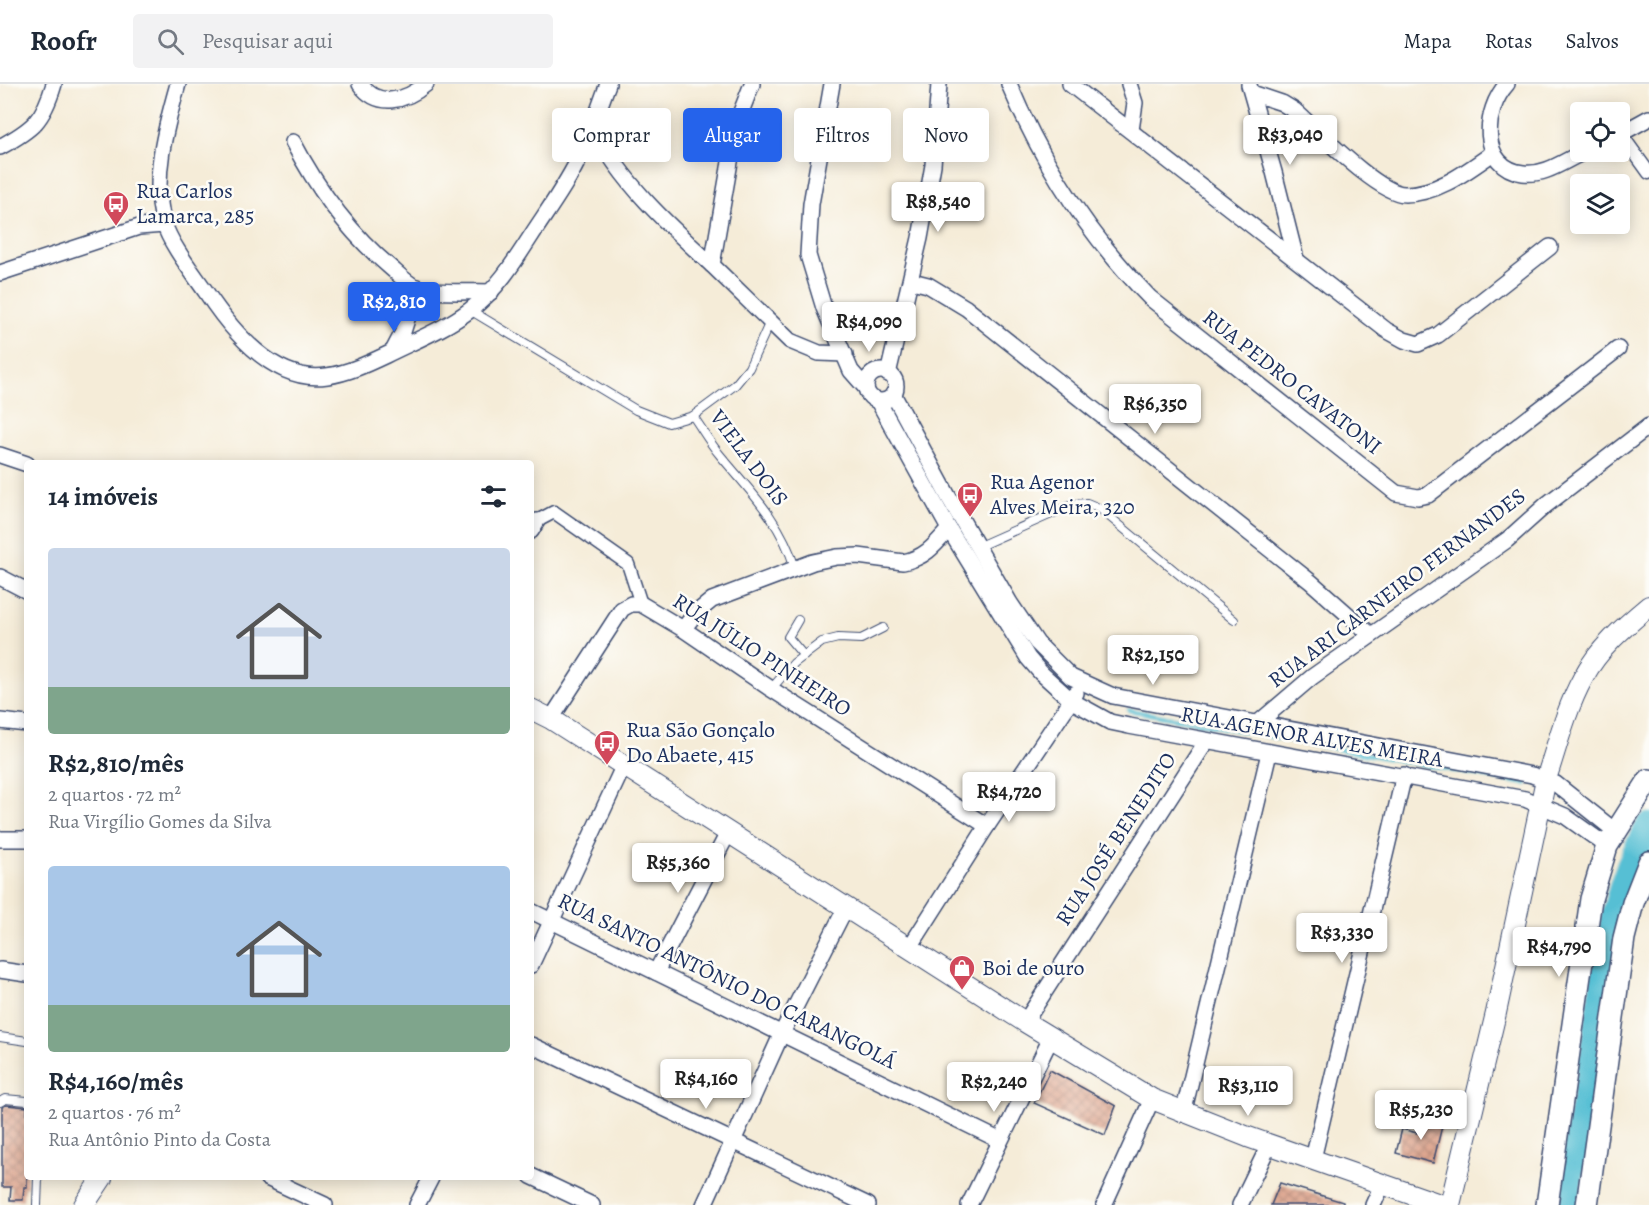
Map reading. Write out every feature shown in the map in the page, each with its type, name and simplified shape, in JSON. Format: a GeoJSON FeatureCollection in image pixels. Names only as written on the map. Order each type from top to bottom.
{"type":"FeatureCollection","features":[{"type":"Feature","properties":{"kind":"main road"},"geometry":{"type":"LineString","coordinates":[[1547,1205],[1582,947],[1591,899],[1611,838],[1649,780]]}},
{"type":"Feature","properties":{"kind":"main road"},"geometry":{"type":"LineString","coordinates":[[1587,1205],[1624,938],[1633,903],[1649,862]]}},
{"type":"Feature","properties":{"kind":"street"},"geometry":{"type":"LineString","coordinates":[[0,147],[36,124],[45,111],[54,84]]}},
{"type":"Feature","properties":{"kind":"street"},"geometry":{"type":"LineString","coordinates":[[178,84],[160,174],[160,203],[164,225],[195,276],[231,327],[248,344],[284,369],[303,375],[324,377],[346,372],[446,326],[470,310],[491,292],[518,258],[564,185],[576,162]]}},
{"type":"Feature","properties":{"kind":"street"},"geometry":{"type":"LineString","coordinates":[[360,84],[374,98],[387,101],[406,99],[426,84]]}},
{"type":"Feature","properties":{"kind":"street"},"geometry":{"type":"LineString","coordinates":[[600,108],[608,84]]}},
{"type":"Feature","properties":{"kind":"street"},"geometry":{"type":"LineString","coordinates":[[712,265],[737,122],[752,84]]}},
{"type":"Feature","properties":{"kind":"street"},"geometry":{"type":"LineString","coordinates":[[832,84],[811,204],[808,255],[824,308],[854,376],[868,382]]}},
{"type":"Feature","properties":{"kind":"street"},"geometry":{"type":"LineString","coordinates":[[888,374],[912,281],[933,165],[939,84]]}},
{"type":"Feature","properties":{"kind":"street","name":"RUA PEDRO CAVATONI"},"geometry":{"type":"LineString","coordinates":[[1009,84],[1057,177],[1090,232],[1117,265],[1167,313],[1396,492],[1419,497],[1428,495],[1618,349]]}},
{"type":"Feature","properties":{"kind":"street"},"geometry":{"type":"LineString","coordinates":[[1070,84],[1386,330],[1404,340],[1418,344],[1428,342],[1455,324],[1550,247]]}},
{"type":"Feature","properties":{"kind":"street"},"geometry":{"type":"LineString","coordinates":[[1129,84],[1135,103],[1131,130]]}},
{"type":"Feature","properties":{"kind":"street"},"geometry":{"type":"LineString","coordinates":[[1507,84],[1493,104],[1490,115],[1493,153],[1499,162],[1510,170],[1525,173],[1552,168],[1570,159]]}},
{"type":"Feature","properties":{"kind":"street"},"geometry":{"type":"LineString","coordinates":[[1250,89],[1296,259]]}},
{"type":"Feature","properties":{"kind":"street"},"geometry":{"type":"LineString","coordinates":[[1250,89],[1295,111],[1371,178],[1394,193],[1416,193],[1450,181],[1493,153]]}},
{"type":"Feature","properties":{"kind":"street"},"geometry":{"type":"LineString","coordinates":[[1630,128],[1649,118]]}},
{"type":"Feature","properties":{"kind":"street"},"geometry":{"type":"LineString","coordinates":[[293,142],[311,177],[330,204],[378,257],[417,287],[491,292]]}},
{"type":"Feature","properties":{"kind":"street"},"geometry":{"type":"LineString","coordinates":[[1630,147],[1649,172]]}},
{"type":"Feature","properties":{"kind":"street"},"geometry":{"type":"LineString","coordinates":[[613,162],[675,232],[712,265],[769,324],[803,348],[847,359]]}},
{"type":"Feature","properties":{"kind":"street"},"geometry":{"type":"LineString","coordinates":[[0,273],[139,227],[164,225]]}},
{"type":"Feature","properties":{"kind":"street"},"geometry":{"type":"LineString","coordinates":[[912,281],[928,285],[966,308],[1311,582],[1371,635]]}},
{"type":"Feature","properties":{"kind":"street"},"geometry":{"type":"LineString","coordinates":[[393,351],[403,332],[417,287]]}},
{"type":"Feature","properties":{"kind":"street"},"geometry":{"type":"LineString","coordinates":[[879,372],[888,374],[894,381],[893,394],[890,398],[878,401],[870,397],[868,382],[879,372]]}},
{"type":"Feature","properties":{"kind":"street","name":"RUA AGENOR ALVES MEIRA"},"geometry":{"type":"LineString","coordinates":[[893,394],[914,436],[977,547],[1037,643],[1054,663],[1082,683],[1113,696],[1546,779],[1556,784],[1611,838]]}},
{"type":"Feature","properties":{"kind":"street","name":"RUA AGENOR ALVES MEIRA"},"geometry":{"type":"LineString","coordinates":[[878,401],[949,529],[1028,658],[1072,701],[1110,722],[1206,742],[1404,775],[1525,799],[1611,838]]}},
{"type":"Feature","properties":{"kind":"street","name":"RUA ARI CARNEIRO FERNANDES"},"geometry":{"type":"LineString","coordinates":[[1258,723],[1293,691],[1507,540],[1546,505],[1649,426]]}},
{"type":"Feature","properties":{"kind":"street"},"geometry":{"type":"LineString","coordinates":[[0,455],[24,463]]}},
{"type":"Feature","properties":{"kind":"street"},"geometry":{"type":"LineString","coordinates":[[534,526],[554,512],[628,564],[641,604]]}},
{"type":"Feature","properties":{"kind":"street"},"geometry":{"type":"LineString","coordinates":[[683,629],[696,613],[712,600],[795,568],[837,557],[903,562],[914,560],[925,555],[949,529]]}},
{"type":"Feature","properties":{"kind":"street"},"geometry":{"type":"LineString","coordinates":[[0,577],[24,589]]}},
{"type":"Feature","properties":{"kind":"street","name":"RUA JÚLIO PINHEIRO"},"geometry":{"type":"LineString","coordinates":[[551,719],[622,609],[631,604],[641,604],[987,826]]}},
{"type":"Feature","properties":{"kind":"street"},"geometry":{"type":"LineString","coordinates":[[1450,1205],[1496,1013],[1546,779],[1583,677],[1612,639],[1649,606]]}},
{"type":"Feature","properties":{"kind":"street"},"geometry":{"type":"LineString","coordinates":[[910,947],[1082,683]]}},
{"type":"Feature","properties":{"kind":"street"},"geometry":{"type":"LineString","coordinates":[[1110,722],[1113,696]]}},
{"type":"Feature","properties":{"kind":"street"},"geometry":{"type":"LineString","coordinates":[[534,710],[729,831],[1025,1022],[1152,1099],[1183,1114],[1442,1205]]}},
{"type":"Feature","properties":{"kind":"street"},"geometry":{"type":"LineString","coordinates":[[0,721],[24,724]]}},
{"type":"Feature","properties":{"kind":"street","name":"RUA JOSÉ BENEDITO"},"geometry":{"type":"LineString","coordinates":[[1025,1022],[1206,742]]}},
{"type":"Feature","properties":{"kind":"street"},"geometry":{"type":"LineString","coordinates":[[1183,1114],[1269,753]]}},
{"type":"Feature","properties":{"kind":"street"},"geometry":{"type":"LineString","coordinates":[[534,958],[624,765]]}},
{"type":"Feature","properties":{"kind":"street"},"geometry":{"type":"LineString","coordinates":[[1312,1159],[1404,775]]}},
{"type":"Feature","properties":{"kind":"street"},"geometry":{"type":"LineString","coordinates":[[656,972],[729,831]]}},
{"type":"Feature","properties":{"kind":"street"},"geometry":{"type":"LineString","coordinates":[[0,839],[24,839]]}},
{"type":"Feature","properties":{"kind":"street"},"geometry":{"type":"LineString","coordinates":[[704,1205],[782,1034],[846,906]]}},
{"type":"Feature","properties":{"kind":"street","name":"RUA SANTO ANTÔNIO DO CARANGOLÁ"},"geometry":{"type":"LineString","coordinates":[[534,912],[999,1140]]}},
{"type":"Feature","properties":{"kind":"street"},"geometry":{"type":"LineString","coordinates":[[0,970],[24,974]]}},
{"type":"Feature","properties":{"kind":"street"},"geometry":{"type":"LineString","coordinates":[[969,1205],[1051,1038]]}},
{"type":"Feature","properties":{"kind":"street"},"geometry":{"type":"LineString","coordinates":[[534,1046],[868,1205]]}},
{"type":"Feature","properties":{"kind":"street"},"geometry":{"type":"LineString","coordinates":[[1104,1205],[1152,1099]]}},
{"type":"Feature","properties":{"kind":"street"},"geometry":{"type":"LineString","coordinates":[[1240,1205],[1269,1144]]}},
{"type":"Feature","properties":{"kind":"street"},"geometry":{"type":"LineString","coordinates":[[534,1177],[592,1205]]}},
{"type":"Feature","properties":{"kind":"street"},"geometry":{"type":"LineString","coordinates":[[84,1205],[101,1180]]}},
{"type":"Feature","properties":{"kind":"street"},"geometry":{"type":"LineString","coordinates":[[271,1180],[325,1205]]}},
{"type":"Feature","properties":{"kind":"street"},"geometry":{"type":"LineString","coordinates":[[417,1205],[430,1180]]}},
{"type":"Feature","properties":{"kind":"street"},"geometry":{"type":"LineString","coordinates":[[1373,1205],[1382,1185]]}},
{"type":"Feature","properties":{"kind":"lane"},"geometry":{"type":"LineString","coordinates":[[470,310],[653,419],[669,423],[693,416]]}},
{"type":"Feature","properties":{"kind":"lane","name":"VIELA DOIS"},"geometry":{"type":"LineString","coordinates":[[769,324],[742,377],[693,416],[718,452],[759,499],[786,543],[795,568]]}},
{"type":"Feature","properties":{"kind":"lane"},"geometry":{"type":"LineString","coordinates":[[977,547],[1074,504],[1087,503],[1099,508],[1234,620]]}},
{"type":"Feature","properties":{"kind":"lane"},"geometry":{"type":"LineString","coordinates":[[798,620],[788,637],[804,656]]}},
{"type":"Feature","properties":{"kind":"lane"},"geometry":{"type":"LineString","coordinates":[[771,689],[804,656],[829,639],[861,639],[883,628]]}},
{"type":"Feature","properties":{"kind":"lane"},"geometry":{"type":"LineString","coordinates":[[0,1037],[24,1041]]}},
{"type":"Feature","properties":{"kind":"lane"},"geometry":{"type":"LineString","coordinates":[[0,1102],[5,1099],[24,1101]]}},
{"type":"Feature","properties":{"kind":"lane"},"geometry":{"type":"LineString","coordinates":[[37,1205],[38,1180]]}},
{"type":"Feature","properties":{"kind":"building"},"geometry":{"type":"Polygon","coordinates":[[[1050,1070],[1116,1106],[1105,1135],[1034,1103],[1050,1070]]]}},
{"type":"Feature","properties":{"kind":"building"},"geometry":{"type":"Polygon","coordinates":[[[6,1105],[24,1107],[24,1180],[27,1180],[27,1187],[24,1187],[23,1200],[10,1200],[11,1187],[2,1187],[2,1107],[6,1105]]]}},
{"type":"Feature","properties":{"kind":"building"},"geometry":{"type":"Polygon","coordinates":[[[1421,1117],[1443,1122],[1433,1163],[1396,1153],[1402,1129],[1417,1133],[1421,1117]]]}},
{"type":"Feature","properties":{"kind":"building"},"geometry":{"type":"Polygon","coordinates":[[[1280,1183],[1343,1202],[1343,1205],[1271,1205],[1280,1183]]]}},
{"type":"Feature","properties":{"kind":"waterway"},"geometry":{"type":"LineString","coordinates":[[1129,710],[1526,784]]}},
{"type":"Feature","properties":{"kind":"waterway"},"geometry":{"type":"LineString","coordinates":[[1565,1205],[1592,1063],[1611,931],[1625,878],[1635,852],[1649,826]]}},
{"type":"Feature","properties":{"kind":"place","name":"Rua Carlos Lamarca, 285"},"geometry":{"type":"Point","coordinates":[116,227]}},
{"type":"Feature","properties":{"kind":"place","name":"Rua Agenor Alves Meira, 320"},"geometry":{"type":"Point","coordinates":[970,518]}},
{"type":"Feature","properties":{"kind":"place","name":"Rua São Gonçalo Do Abaete, 415"},"geometry":{"type":"Point","coordinates":[607,766]}},
{"type":"Feature","properties":{"kind":"place","name":"Boi de ouro"},"geometry":{"type":"Point","coordinates":[962,991]}}]}
